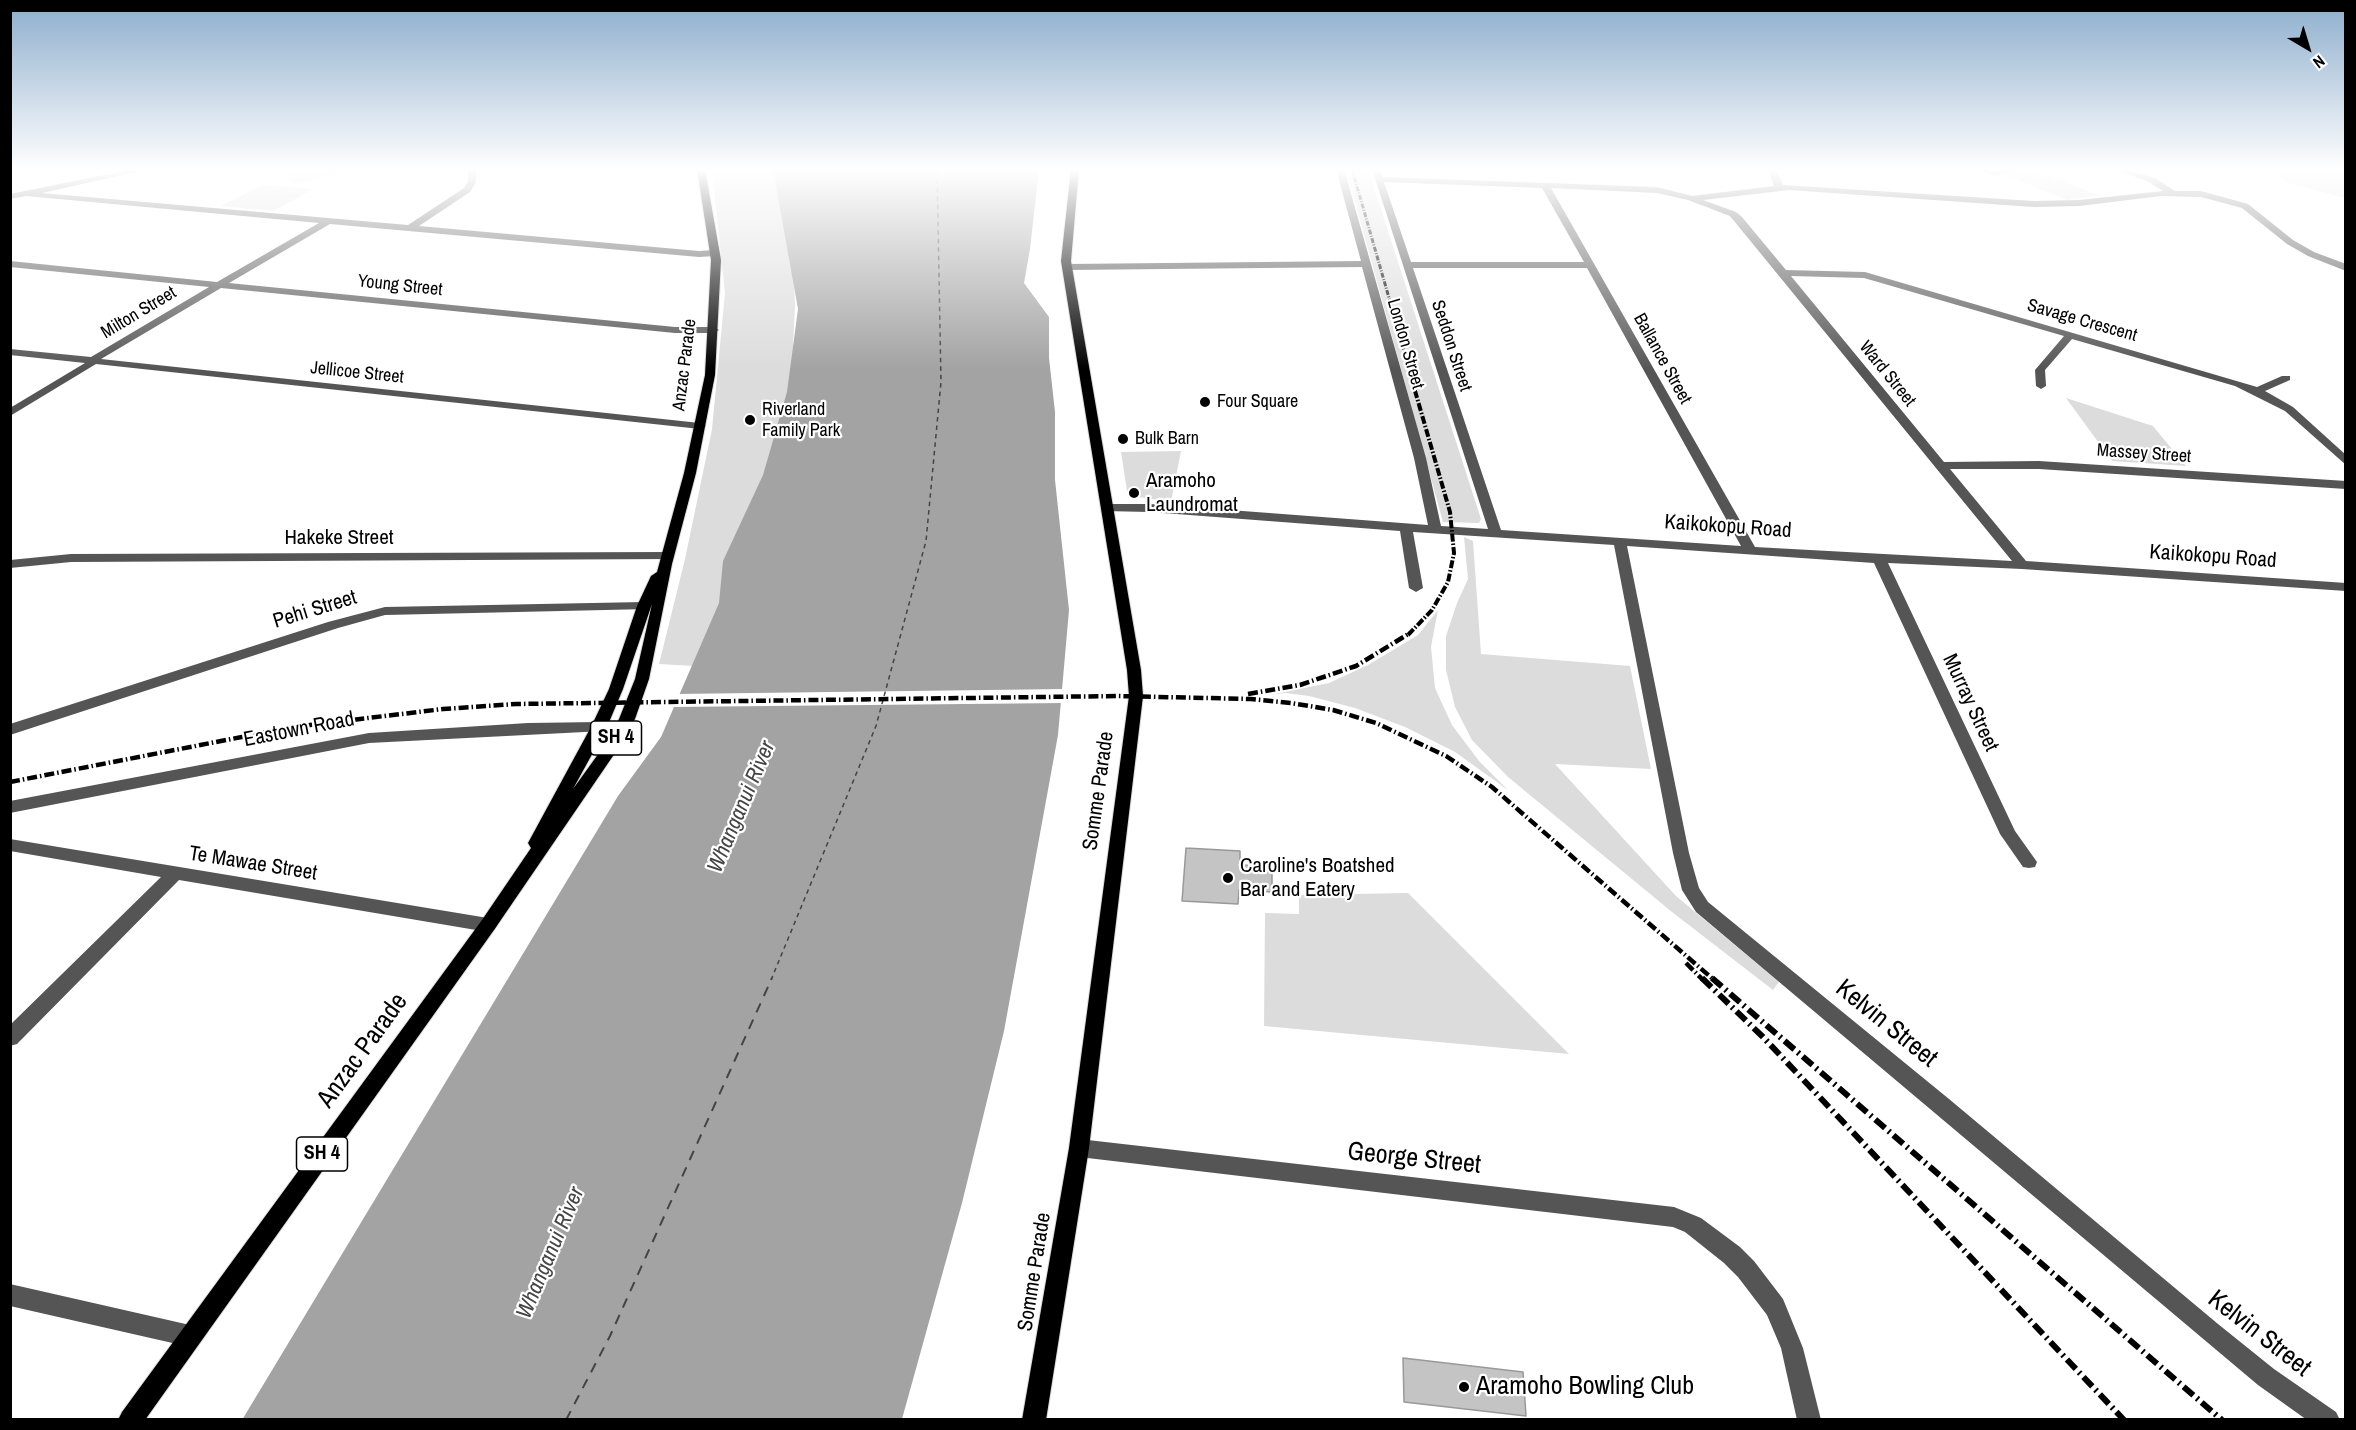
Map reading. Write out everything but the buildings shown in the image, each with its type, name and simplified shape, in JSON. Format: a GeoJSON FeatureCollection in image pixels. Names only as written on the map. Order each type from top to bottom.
{"type":"FeatureCollection","features":[{"type":"Feature","properties":{"kind":"main road","name":"Anzac Parade"},"geometry":{"type":"LineString","coordinates":[[130,1419],[488,925],[610,749],[627,719],[642,679],[666,560],[690,473],[710,375],[714,330],[715,253],[712,236]]}},
{"type":"Feature","properties":{"kind":"main road","name":"Somme Parade"},"geometry":{"type":"LineString","coordinates":[[1034,1419],[1079,1148],[1136,696],[1134,670],[1077,318],[1066,267],[1069,236]]}},
{"type":"Feature","properties":{"kind":"main road","name":"Anzac Parade"},"geometry":{"type":"LineString","coordinates":[[512,888],[599,727],[616,689],[644,606],[666,560]]}},
{"type":"Feature","properties":{"kind":"street","name":"Milton Street"},"geometry":{"type":"LineString","coordinates":[[10,413],[303,236]]}},
{"type":"Feature","properties":{"kind":"street"},"geometry":{"type":"LineString","coordinates":[[496,236],[699,254],[715,253]]}},
{"type":"Feature","properties":{"kind":"street","name":"London Street"},"geometry":{"type":"LineString","coordinates":[[1358,236],[1420,458],[1436,529]]}},
{"type":"Feature","properties":{"kind":"street","name":"Seddon Street"},"geometry":{"type":"LineString","coordinates":[[1398,236],[1496,533]]}},
{"type":"Feature","properties":{"kind":"street","name":"Ballance Street"},"geometry":{"type":"LineString","coordinates":[[1573,236],[1750,550]]}},
{"type":"Feature","properties":{"kind":"street","name":"Ward Street"},"geometry":{"type":"LineString","coordinates":[[1753,236],[2022,565]]}},
{"type":"Feature","properties":{"kind":"street"},"geometry":{"type":"LineString","coordinates":[[2282,236],[2311,254],[2346,268]]}},
{"type":"Feature","properties":{"kind":"street","name":"Young Street"},"geometry":{"type":"LineString","coordinates":[[10,264],[675,330],[714,330]]}},
{"type":"Feature","properties":{"kind":"street"},"geometry":{"type":"LineString","coordinates":[[1066,267],[1366,264]]}},
{"type":"Feature","properties":{"kind":"street"},"geometry":{"type":"LineString","coordinates":[[1407,265],[1589,265]]}},
{"type":"Feature","properties":{"kind":"street","name":"Savage Crescent"},"geometry":{"type":"LineString","coordinates":[[1783,273],[1865,275],[2257,391],[2281,404],[2305,422],[2346,462]]}},
{"type":"Feature","properties":{"kind":"street"},"geometry":{"type":"LineString","coordinates":[[2041,386],[2040,370],[2070,334]]}},
{"type":"Feature","properties":{"kind":"street","name":"Jellicoe Street"},"geometry":{"type":"LineString","coordinates":[[10,352],[700,426]]}},
{"type":"Feature","properties":{"kind":"street"},"geometry":{"type":"LineString","coordinates":[[2257,391],[2286,378]]}},
{"type":"Feature","properties":{"kind":"street","name":"Massey Street"},"geometry":{"type":"LineString","coordinates":[[1941,466],[2039,465],[2346,485]]}},
{"type":"Feature","properties":{"kind":"street","name":"Kaikokopu Road"},"geometry":{"type":"LineString","coordinates":[[1107,508],[1150,508],[1406,528],[2346,587]]}},
{"type":"Feature","properties":{"kind":"street"},"geometry":{"type":"LineString","coordinates":[[1406,528],[1416,588]]}},
{"type":"Feature","properties":{"kind":"street","name":"Kelvin Street"},"geometry":{"type":"LineString","coordinates":[[1620,541],[1681,853],[1692,890],[1702,907],[1942,1105],[2210,1332],[2266,1377],[2328,1419]]}},
{"type":"Feature","properties":{"kind":"street","name":"Hakeke Street"},"geometry":{"type":"LineString","coordinates":[[10,564],[70,558],[666,560]]}},
{"type":"Feature","properties":{"kind":"street","name":"Murray Street"},"geometry":{"type":"LineString","coordinates":[[1879,559],[2008,834],[2029,862]]}},
{"type":"Feature","properties":{"kind":"street","name":"Pehi Street"},"geometry":{"type":"LineString","coordinates":[[10,730],[333,625],[385,611],[644,606]]}},
{"type":"Feature","properties":{"kind":"street","name":"Eastown Road"},"geometry":{"type":"LineString","coordinates":[[10,807],[369,738],[528,728],[599,727]]}},
{"type":"Feature","properties":{"kind":"street","name":"Te Mawae Street"},"geometry":{"type":"LineString","coordinates":[[10,845],[488,925]]}},
{"type":"Feature","properties":{"kind":"street"},"geometry":{"type":"LineString","coordinates":[[10,1038],[174,874]]}},
{"type":"Feature","properties":{"kind":"street","name":"George Street"},"geometry":{"type":"LineString","coordinates":[[1079,1148],[1674,1217],[1693,1225],[1732,1255],[1770,1300],[1785,1326],[1809,1419]]}},
{"type":"Feature","properties":{"kind":"street"},"geometry":{"type":"LineString","coordinates":[[10,1295],[190,1336]]}},
{"type":"Feature","properties":{"kind":"shaded area","name":"Riverland Family Park"},"geometry":{"type":"Polygon","coordinates":[[[719,236],[792,236],[795,304],[790,411],[751,530],[695,666],[659,664],[685,559],[712,429],[725,293],[719,236]]]}},
{"type":"Feature","properties":{"kind":"shaded area"},"geometry":{"type":"Polygon","coordinates":[[[1364,236],[1390,236],[1481,519],[1479,523],[1443,522],[1364,236]]]}},
{"type":"Feature","properties":{"kind":"shaded area"},"geometry":{"type":"Polygon","coordinates":[[[2066,398],[2153,426],[2186,466],[2112,461],[2066,398]]]}},
{"type":"Feature","properties":{"kind":"shaded area"},"geometry":{"type":"Polygon","coordinates":[[[1181,451],[1171,502],[1139,497],[1127,491],[1121,452],[1181,451]]]}},
{"type":"Feature","properties":{"kind":"shaded area"},"geometry":{"type":"Polygon","coordinates":[[[1464,537],[1473,541],[1481,654],[1630,666],[1651,769],[1555,764],[1676,896],[1779,982],[1773,990],[1672,912],[1508,777],[1472,740],[1455,707],[1446,670],[1446,636],[1468,579],[1464,537]]]}},
{"type":"Feature","properties":{"kind":"shaded area"},"geometry":{"type":"Polygon","coordinates":[[[1438,610],[1431,647],[1435,688],[1452,725],[1479,761],[1508,790],[1455,752],[1405,727],[1355,708],[1309,696],[1285,693],[1270,695],[1329,683],[1368,665],[1418,635],[1438,610]]]}},
{"type":"Feature","properties":{"kind":"shaded area"},"geometry":{"type":"Polygon","coordinates":[[[1408,893],[1569,1054],[1264,1026],[1265,913],[1299,914],[1299,895],[1408,893]]]}},
{"type":"Feature","properties":{"kind":"water","name":"Whanganui River"},"geometry":{"type":"Polygon","coordinates":[[[785,236],[1031,236],[1024,283],[1049,317],[1049,358],[1055,412],[1055,480],[1069,610],[1058,735],[1004,1031],[962,1203],[902,1419],[242,1420],[618,796],[661,737],[719,603],[723,561],[763,475],[787,392],[798,309],[785,236]]]}},
{"type":"Feature","properties":{"kind":"pier"},"geometry":{"type":"Polygon","coordinates":[[[1065,689],[1064,703],[671,707],[676,694],[1065,689]]]}},
{"type":"Feature","properties":{"kind":"ferry route"},"geometry":{"type":"LineString","coordinates":[[771,980],[876,726],[926,541],[941,382],[938,236]]}},
{"type":"Feature","properties":{"kind":"ferry route"},"geometry":{"type":"LineString","coordinates":[[566,1420],[610,1336],[772,978]]}},
{"type":"Feature","properties":{"kind":"railway"},"geometry":{"type":"LineString","coordinates":[[1371,236],[1410,371]]}},
{"type":"Feature","properties":{"kind":"railway"},"geometry":{"type":"LineString","coordinates":[[1409,370],[1450,512],[1454,553],[1448,582],[1432,610],[1410,633]]}},
{"type":"Feature","properties":{"kind":"railway"},"geometry":{"type":"LineString","coordinates":[[1248,694],[1300,685],[1356,666],[1410,633]]}},
{"type":"Feature","properties":{"kind":"railway"},"geometry":{"type":"LineString","coordinates":[[10,782],[293,727],[443,709],[516,704],[1117,696],[1251,699],[1291,703],[1333,710],[1376,723],[1446,756],[1492,787],[1714,980]]}},
{"type":"Feature","properties":{"kind":"railway"},"geometry":{"type":"LineString","coordinates":[[1686,963],[1703,980]]}},
{"type":"Feature","properties":{"kind":"railway"},"geometry":{"type":"LineString","coordinates":[[1702,978],[1763,1037],[2124,1420]]}},
{"type":"Feature","properties":{"kind":"railway"},"geometry":{"type":"LineString","coordinates":[[1712,978],[2222,1420]]}},
{"type":"Feature","properties":{"kind":"place","name":"Four Square"},"geometry":{"type":"Point","coordinates":[1205,402]}},
{"type":"Feature","properties":{"kind":"place","name":"Riverland Family Park"},"geometry":{"type":"Point","coordinates":[750,420]}},
{"type":"Feature","properties":{"kind":"place","name":"Bulk Barn"},"geometry":{"type":"Point","coordinates":[1123,439]}},
{"type":"Feature","properties":{"kind":"place","name":"Aramoho Laundromat"},"geometry":{"type":"Point","coordinates":[1134,493]}},
{"type":"Feature","properties":{"kind":"place","name":"Caroline's Boatshed Bar and Eatery"},"geometry":{"type":"Point","coordinates":[1228,878]}},
{"type":"Feature","properties":{"kind":"place","name":"Aramoho Bowling Club"},"geometry":{"type":"Point","coordinates":[1464,1387]}}]}
